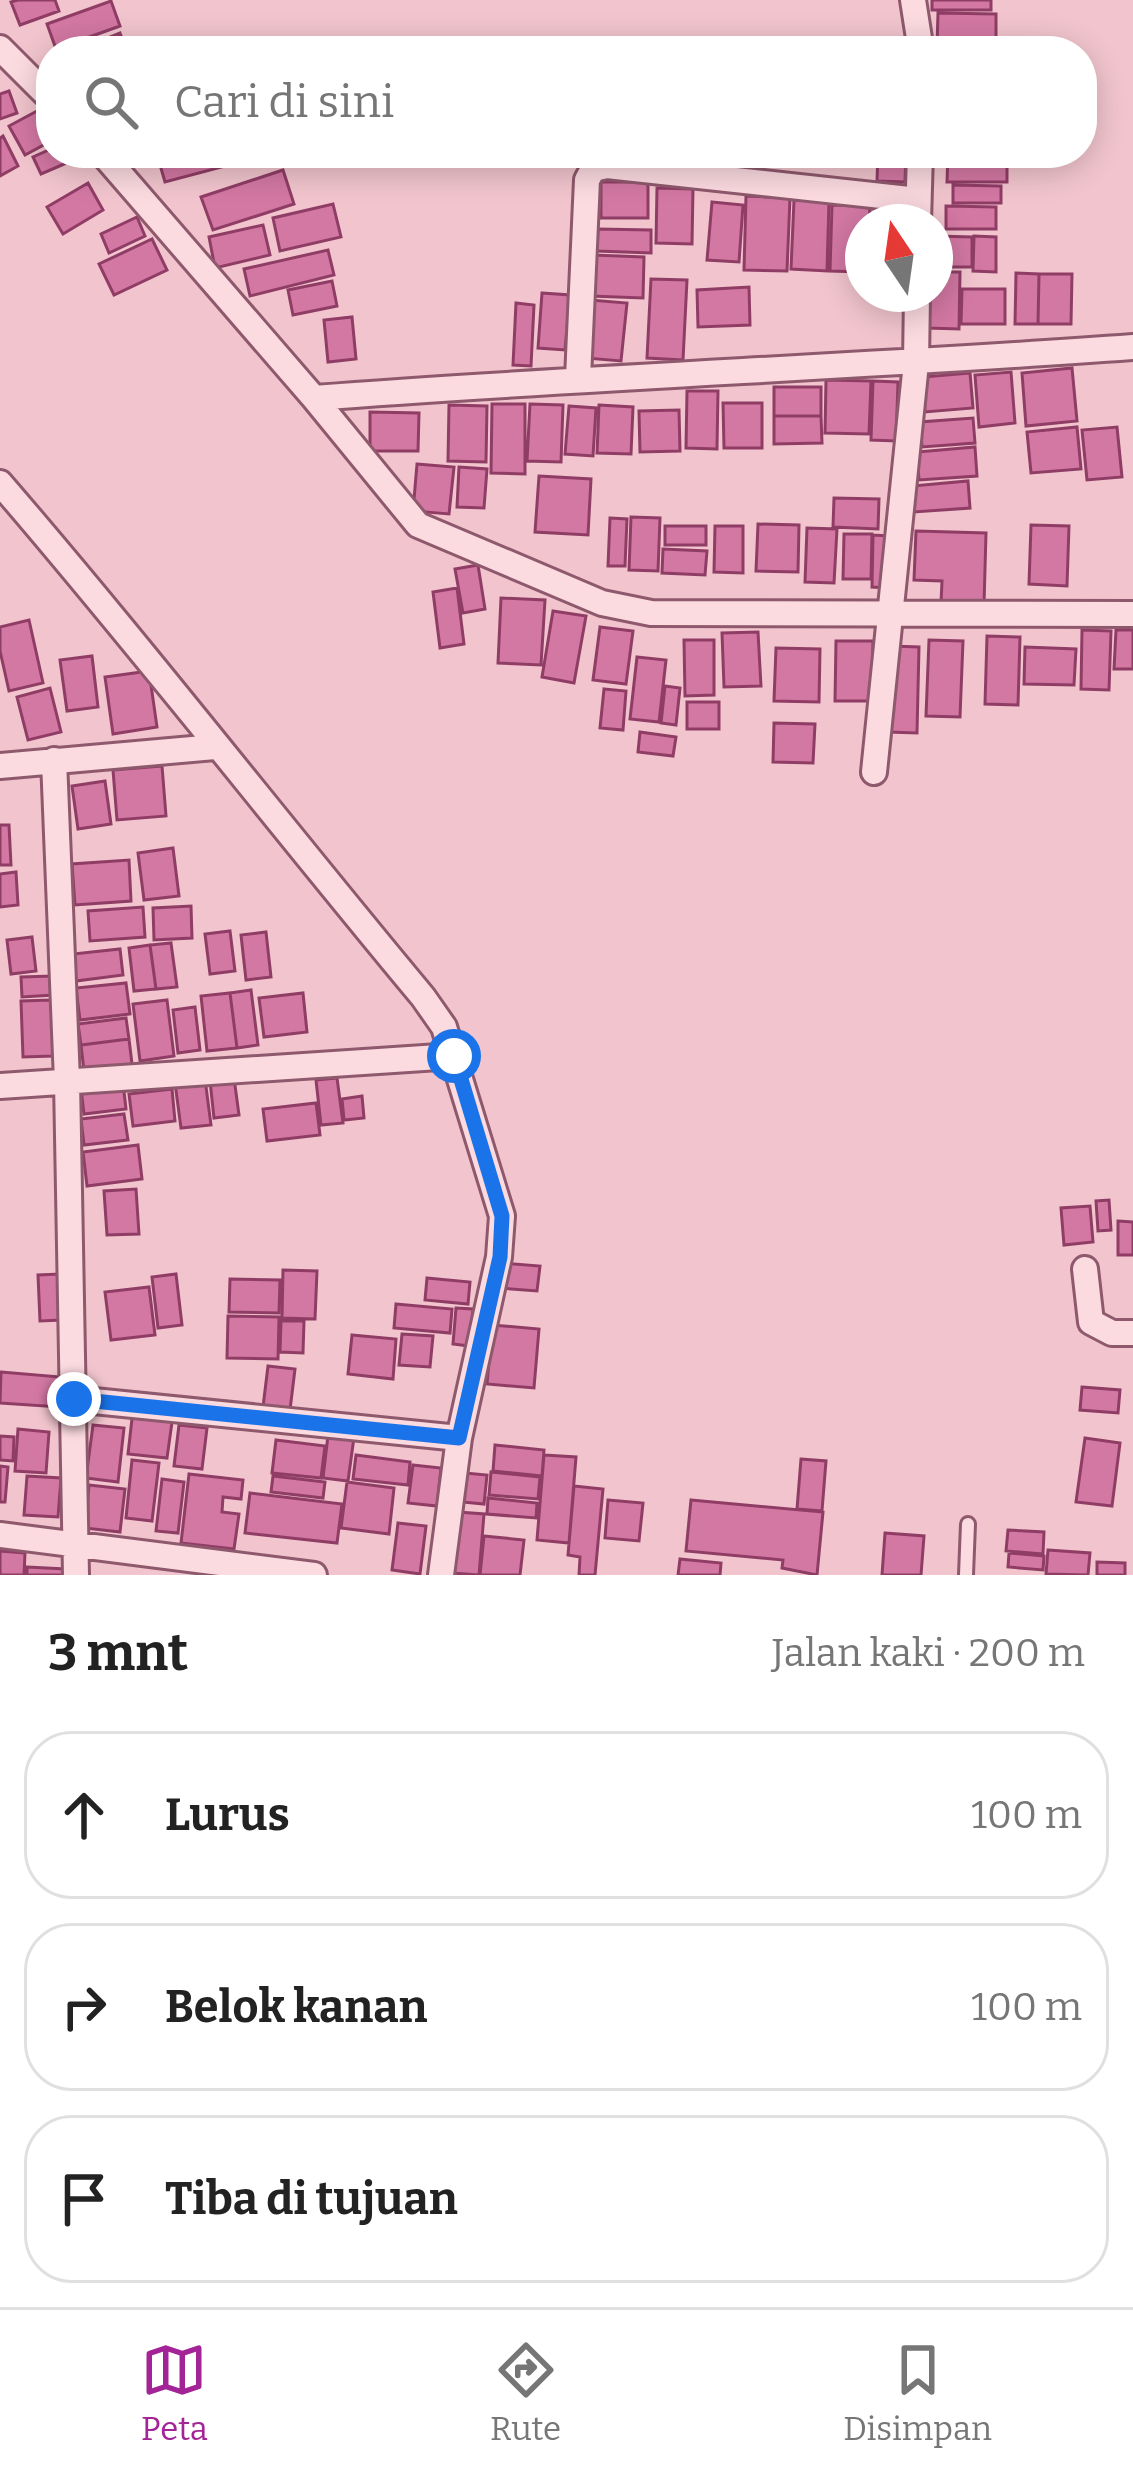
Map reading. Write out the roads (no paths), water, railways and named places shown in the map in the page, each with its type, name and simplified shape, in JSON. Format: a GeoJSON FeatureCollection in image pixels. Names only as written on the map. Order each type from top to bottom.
{"type":"FeatureCollection","features":[{"type":"Feature","properties":{"kind":"street"},"geometry":{"type":"LineString","coordinates":[[913,0],[919,36]]}},
{"type":"Feature","properties":{"kind":"street"},"geometry":{"type":"LineString","coordinates":[[0,48],[36,85]]}},
{"type":"Feature","properties":{"kind":"street"},"geometry":{"type":"LineString","coordinates":[[115,168],[418,525],[602,603],[651,614],[1133,614]]}},
{"type":"Feature","properties":{"kind":"street"},"geometry":{"type":"LineString","coordinates":[[578,378],[587,181],[598,168]]}},
{"type":"Feature","properties":{"kind":"street"},"geometry":{"type":"LineString","coordinates":[[731,168],[888,204]]}},
{"type":"Feature","properties":{"kind":"street"},"geometry":{"type":"LineString","coordinates":[[918,204],[919,168]]}},
{"type":"Feature","properties":{"kind":"street"},"geometry":{"type":"LineString","coordinates":[[874,772],[916,363],[917,312]]}},
{"type":"Feature","properties":{"kind":"street"},"geometry":{"type":"LineString","coordinates":[[314,398],[1133,347]]}},
{"type":"Feature","properties":{"kind":"street"},"geometry":{"type":"LineString","coordinates":[[0,483],[149,660],[444,1028],[502,1216],[500,1257],[459,1438],[441,1575]]}},
{"type":"Feature","properties":{"kind":"street"},"geometry":{"type":"LineString","coordinates":[[0,766],[215,747]]}},
{"type":"Feature","properties":{"kind":"street"},"geometry":{"type":"LineString","coordinates":[[54,760],[68,1081],[76,1575]]}},
{"type":"Feature","properties":{"kind":"street"},"geometry":{"type":"LineString","coordinates":[[0,1086],[454,1056]]}},
{"type":"Feature","properties":{"kind":"street"},"geometry":{"type":"LineString","coordinates":[[1085,1270],[1091,1322],[1112,1334],[1133,1333]]}},
{"type":"Feature","properties":{"kind":"street"},"geometry":{"type":"LineString","coordinates":[[74,1399],[459,1438]]}},
{"type":"Feature","properties":{"kind":"street"},"geometry":{"type":"LineString","coordinates":[[0,1535],[314,1575]]}},
{"type":"Feature","properties":{"kind":"lane"},"geometry":{"type":"LineString","coordinates":[[966,1575],[968,1524]]}}]}
